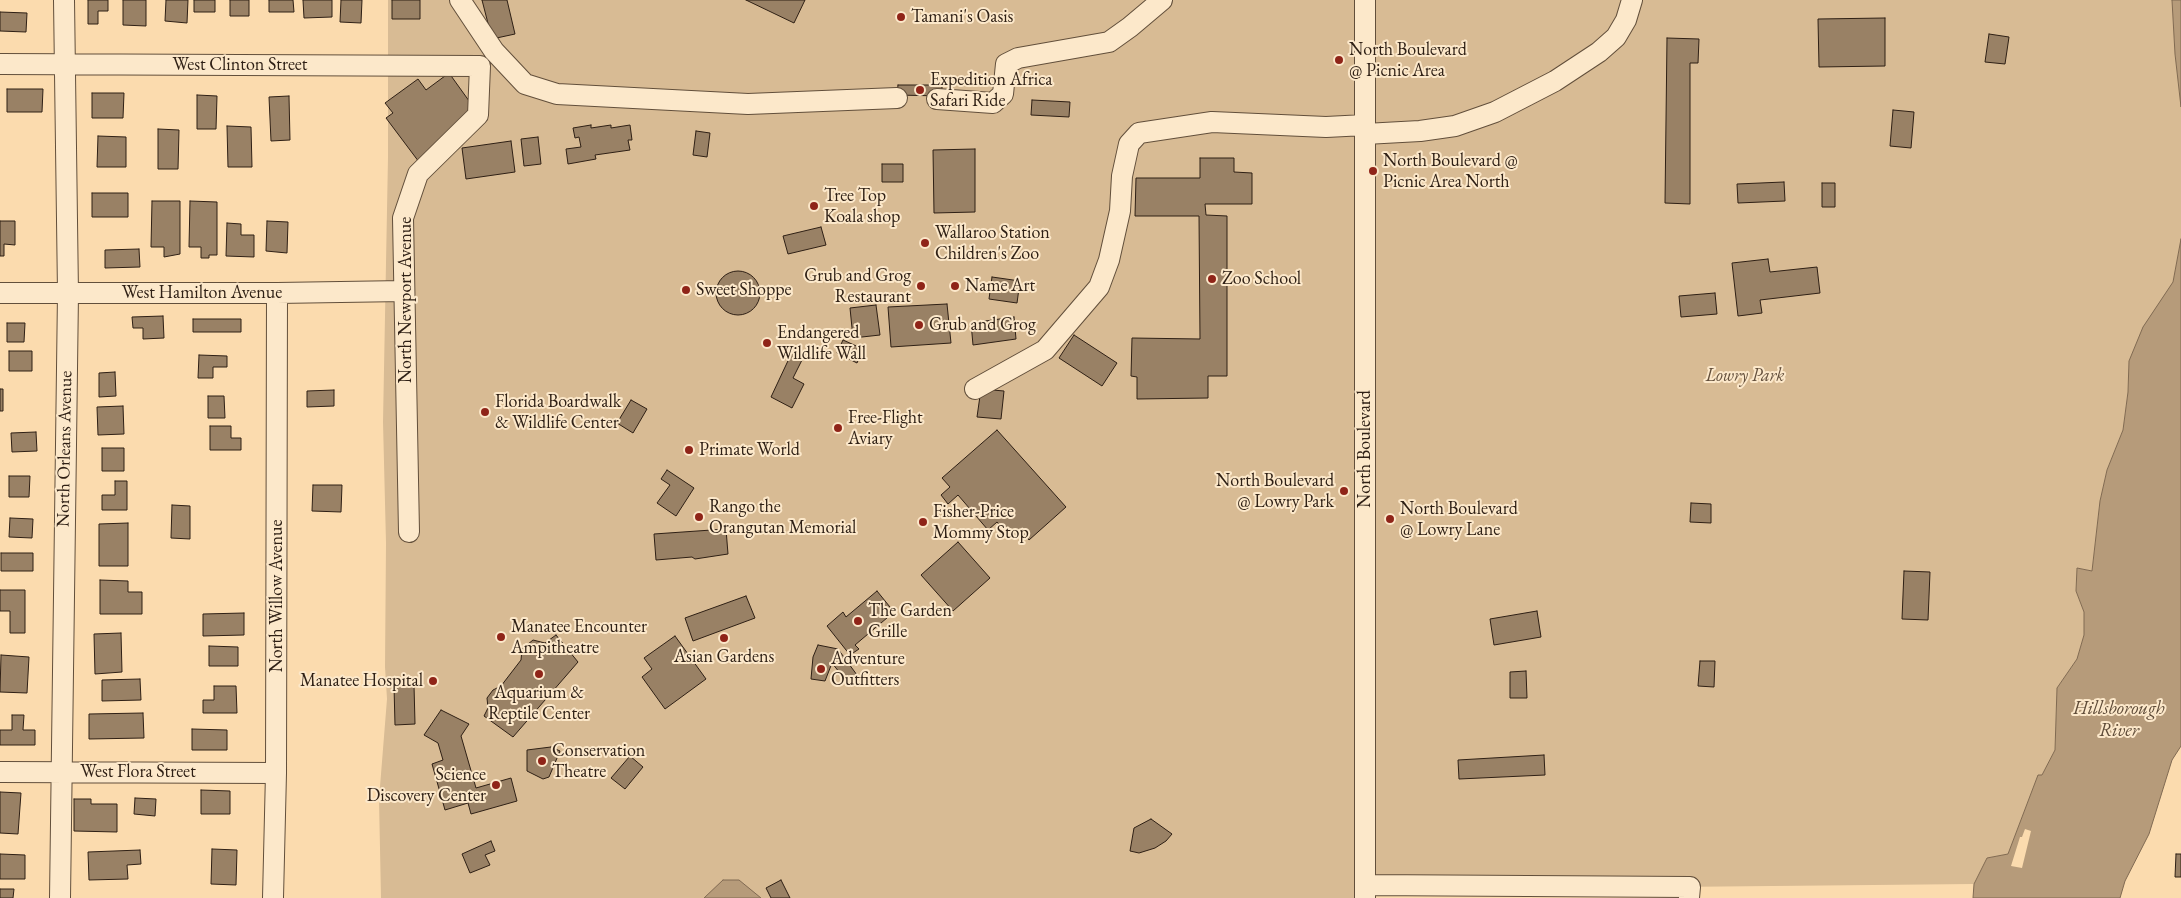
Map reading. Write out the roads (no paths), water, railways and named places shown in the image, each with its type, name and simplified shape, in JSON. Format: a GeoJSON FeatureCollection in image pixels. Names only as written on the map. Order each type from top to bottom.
{"type":"FeatureCollection","features":[{"type":"Feature","properties":{"kind":"street","name":"North Orleans Avenue"},"geometry":{"type":"LineString","coordinates":[[60,898],[68,294],[64,0]]}},
{"type":"Feature","properties":{"kind":"street"},"geometry":{"type":"LineString","coordinates":[[460,0],[494,51],[525,84],[557,94],[748,104],[896,98]]}},
{"type":"Feature","properties":{"kind":"street"},"geometry":{"type":"LineString","coordinates":[[937,99],[994,103],[1004,94],[1006,64],[1018,58],[1108,42],[1162,0]]}},
{"type":"Feature","properties":{"kind":"street","name":"North Boulevard"},"geometry":{"type":"LineString","coordinates":[[1365,0],[1365,892]]}},
{"type":"Feature","properties":{"kind":"street"},"geometry":{"type":"LineString","coordinates":[[975,390],[1045,350],[1099,287],[1110,260],[1120,211],[1122,176],[1129,144],[1139,133],[1212,122],[1420,131],[1455,126],[1495,112],[1555,81],[1599,52],[1616,37],[1626,20],[1632,0]]}},
{"type":"Feature","properties":{"kind":"street","name":"West Clinton Street"},"geometry":{"type":"LineString","coordinates":[[0,64],[480,66]]}},
{"type":"Feature","properties":{"kind":"street","name":"North Newport Avenue"},"geometry":{"type":"LineString","coordinates":[[409,532],[403,218],[418,174],[478,115],[480,66]]}},
{"type":"Feature","properties":{"kind":"street","name":"West Hamilton Avenue"},"geometry":{"type":"LineString","coordinates":[[0,293],[404,291]]}},
{"type":"Feature","properties":{"kind":"street","name":"North Willow Avenue"},"geometry":{"type":"LineString","coordinates":[[273,898],[276,772],[277,293]]}},
{"type":"Feature","properties":{"kind":"street","name":"West Flora Street"},"geometry":{"type":"LineString","coordinates":[[0,772],[276,772]]}},
{"type":"Feature","properties":{"kind":"street"},"geometry":{"type":"LineString","coordinates":[[1365,892],[1690,893]]}},
{"type":"Feature","properties":{"kind":"water"},"geometry":{"type":"Polygon","coordinates":[[[2172,0],[2181,0],[2181,107],[2175,54],[2172,0]]]}},
{"type":"Feature","properties":{"kind":"water","name":"Hillsborough River"},"geometry":{"type":"Polygon","coordinates":[[[2181,239],[2181,746],[2172,760],[2149,834],[2125,881],[2120,898],[1973,898],[1974,884],[1987,858],[2008,854],[2038,775],[2042,775],[2055,750],[2057,688],[2077,659],[2084,635],[2084,612],[2076,591],[2077,568],[2092,571],[2100,501],[2107,470],[2123,430],[2128,392],[2129,361],[2143,327],[2173,282],[2181,239]]]}},
{"type":"Feature","properties":{"kind":"water"},"geometry":{"type":"Polygon","coordinates":[[[723,880],[739,880],[761,898],[704,898],[723,880]]]}},
{"type":"Feature","properties":{"kind":"place","name":"Tamani's Oasis"},"geometry":{"type":"Point","coordinates":[901,17]}},
{"type":"Feature","properties":{"kind":"place","name":"North Boulevard @ Picnic Area"},"geometry":{"type":"Point","coordinates":[1339,60]}},
{"type":"Feature","properties":{"kind":"place","name":"Expedition Africa Safari Ride"},"geometry":{"type":"Point","coordinates":[920,90]}},
{"type":"Feature","properties":{"kind":"place","name":"North Boulevard @ Picnic Area North"},"geometry":{"type":"Point","coordinates":[1373,171]}},
{"type":"Feature","properties":{"kind":"place","name":"Tree Top Koala shop"},"geometry":{"type":"Point","coordinates":[814,206]}},
{"type":"Feature","properties":{"kind":"place","name":"Wallaroo Station Children's Zoo"},"geometry":{"type":"Point","coordinates":[925,243]}},
{"type":"Feature","properties":{"kind":"place","name":"Zoo School"},"geometry":{"type":"Point","coordinates":[1212,279]}},
{"type":"Feature","properties":{"kind":"place","name":"Grub and Grog Restaurant"},"geometry":{"type":"Point","coordinates":[921,286]}},
{"type":"Feature","properties":{"kind":"place","name":"Name Art"},"geometry":{"type":"Point","coordinates":[955,286]}},
{"type":"Feature","properties":{"kind":"place","name":"Sweet Shoppe"},"geometry":{"type":"Point","coordinates":[686,290]}},
{"type":"Feature","properties":{"kind":"place","name":"Grub and Grog"},"geometry":{"type":"Point","coordinates":[919,325]}},
{"type":"Feature","properties":{"kind":"place","name":"Endangered Wildlife Wall"},"geometry":{"type":"Point","coordinates":[767,343]}},
{"type":"Feature","properties":{"kind":"place","name":"Florida Boardwalk & Wildlife Center"},"geometry":{"type":"Point","coordinates":[485,412]}},
{"type":"Feature","properties":{"kind":"place","name":"Free-Flight Aviary"},"geometry":{"type":"Point","coordinates":[838,428]}},
{"type":"Feature","properties":{"kind":"place","name":"Primate World"},"geometry":{"type":"Point","coordinates":[689,450]}},
{"type":"Feature","properties":{"kind":"place","name":"North Boulevard @ Lowry Park"},"geometry":{"type":"Point","coordinates":[1344,491]}},
{"type":"Feature","properties":{"kind":"place","name":"Rango the Orangutan Memorial"},"geometry":{"type":"Point","coordinates":[699,517]}},
{"type":"Feature","properties":{"kind":"place","name":"North Boulevard @ Lowry Lane"},"geometry":{"type":"Point","coordinates":[1390,519]}},
{"type":"Feature","properties":{"kind":"place","name":"Fisher-Price Mommy Stop"},"geometry":{"type":"Point","coordinates":[923,522]}},
{"type":"Feature","properties":{"kind":"place","name":"The Garden Grille"},"geometry":{"type":"Point","coordinates":[858,621]}},
{"type":"Feature","properties":{"kind":"place","name":"Manatee Encounter Ampitheatre"},"geometry":{"type":"Point","coordinates":[501,637]}},
{"type":"Feature","properties":{"kind":"place","name":"Asian Gardens"},"geometry":{"type":"Point","coordinates":[724,638]}},
{"type":"Feature","properties":{"kind":"place","name":"Adventure Outfitters"},"geometry":{"type":"Point","coordinates":[821,669]}},
{"type":"Feature","properties":{"kind":"place","name":"Aquarium & Reptile Center"},"geometry":{"type":"Point","coordinates":[539,674]}},
{"type":"Feature","properties":{"kind":"place","name":"Manatee Hospital"},"geometry":{"type":"Point","coordinates":[433,681]}},
{"type":"Feature","properties":{"kind":"place","name":"Conservation Theatre"},"geometry":{"type":"Point","coordinates":[542,761]}},
{"type":"Feature","properties":{"kind":"place","name":"Science Discovery Center"},"geometry":{"type":"Point","coordinates":[496,785]}},
{"type":"Feature","properties":{"kind":"park label","name":"Lowry Park"},"geometry":{"type":"Point","coordinates":[1745,376]}}]}
